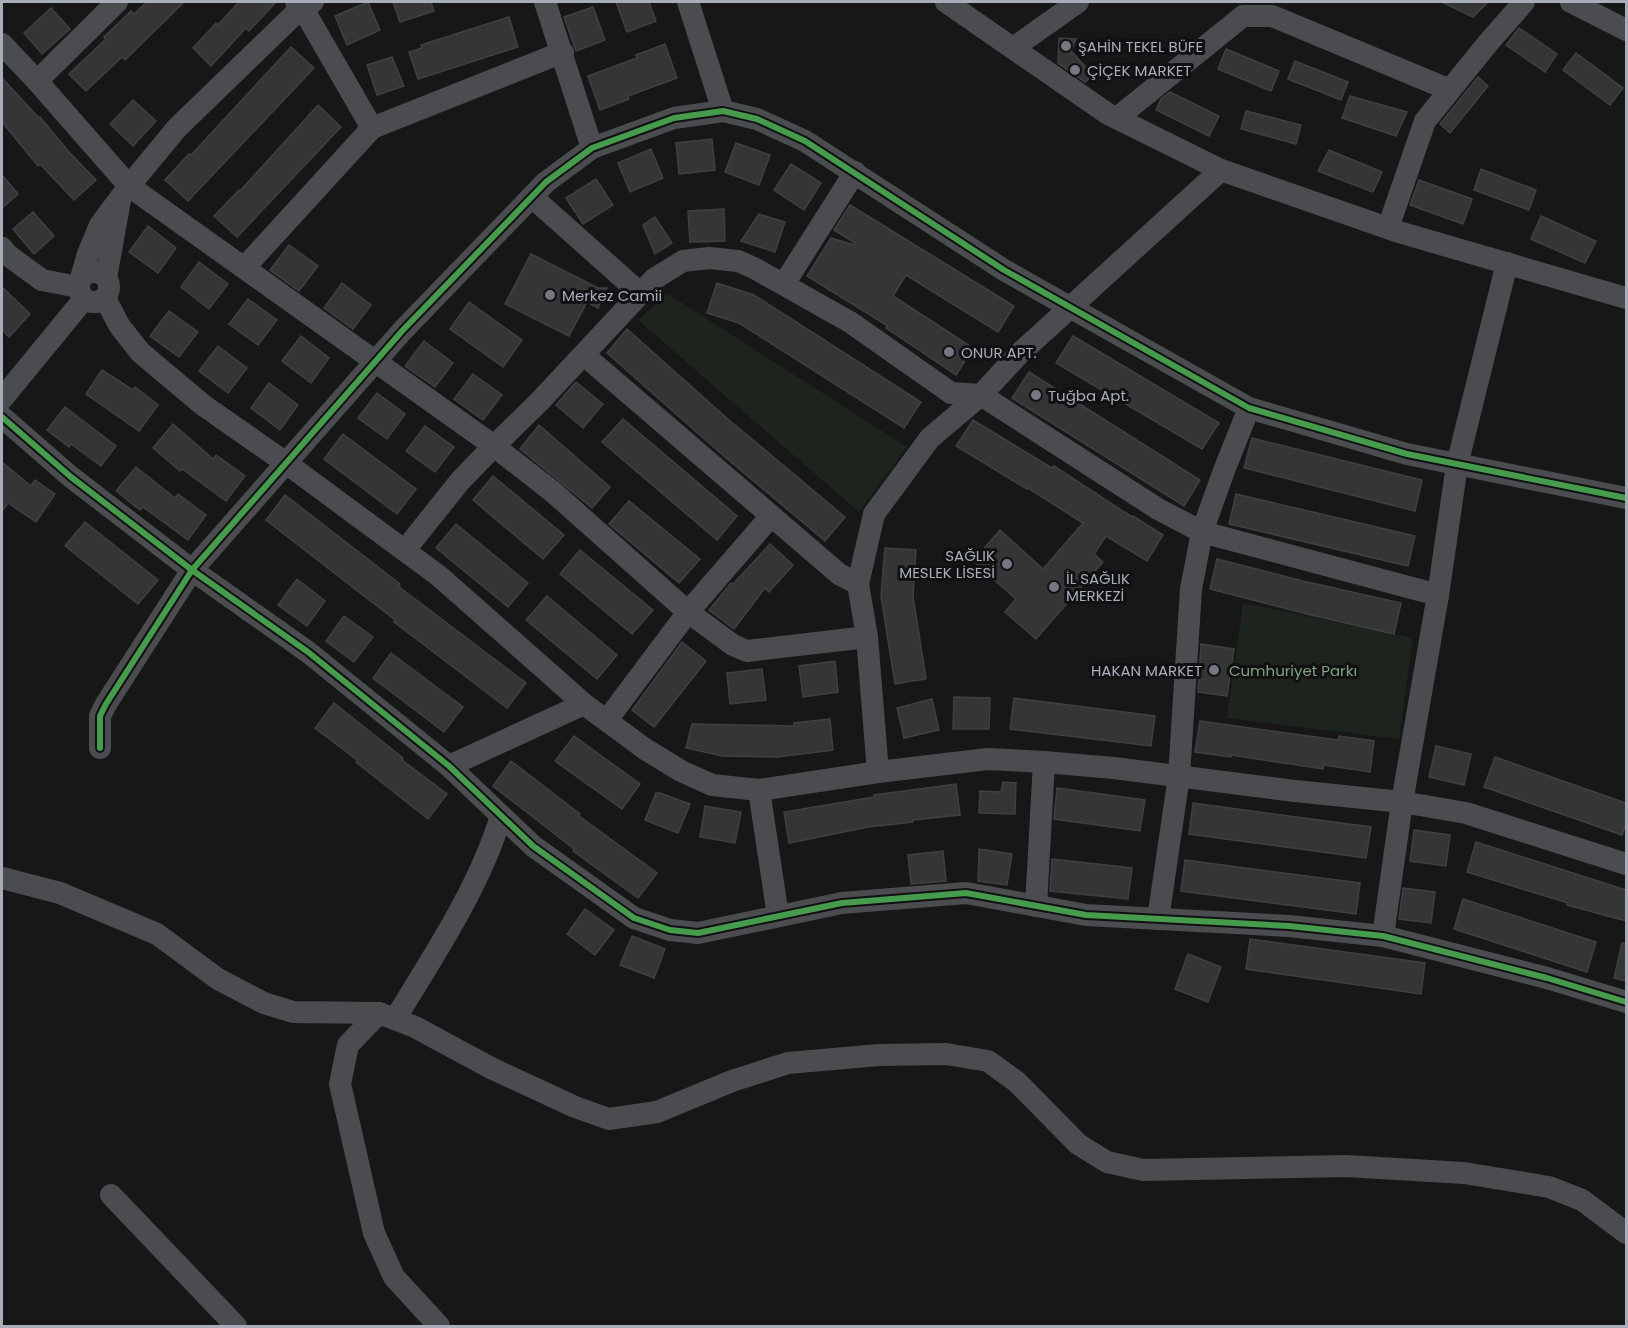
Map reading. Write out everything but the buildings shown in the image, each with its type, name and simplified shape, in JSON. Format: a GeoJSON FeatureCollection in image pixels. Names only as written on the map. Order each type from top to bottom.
{"type":"FeatureCollection","features":[{"type":"Feature","properties":{"kind":"street"},"geometry":{"type":"LineString","coordinates":[[37,81],[117,2]]}},
{"type":"Feature","properties":{"kind":"street"},"geometry":{"type":"LineString","coordinates":[[545,2],[563,52],[592,148]]}},
{"type":"Feature","properties":{"kind":"street"},"geometry":{"type":"LineString","coordinates":[[688,2],[723,111]]}},
{"type":"Feature","properties":{"kind":"street"},"geometry":{"type":"LineString","coordinates":[[946,2],[1117,118],[1221,170],[1388,228],[1626,298]]}},
{"type":"Feature","properties":{"kind":"street"},"geometry":{"type":"LineString","coordinates":[[1013,48],[1078,2]]}},
{"type":"Feature","properties":{"kind":"street"},"geometry":{"type":"LineString","coordinates":[[1388,228],[1425,121],[1524,2]]}},
{"type":"Feature","properties":{"kind":"street"},"geometry":{"type":"LineString","coordinates":[[1571,2],[1624,23]]}},
{"type":"Feature","properties":{"kind":"street"},"geometry":{"type":"LineString","coordinates":[[372,128],[304,3],[177,128],[100,225],[88,254],[91,288],[141,352],[203,405],[439,576],[584,704],[645,749],[681,771],[712,785],[759,790],[878,772],[988,759],[1044,762],[1179,776],[1295,792],[1402,802],[1466,813],[1626,864]]}},
{"type":"Feature","properties":{"kind":"street"},"geometry":{"type":"LineString","coordinates":[[1117,118],[1243,16],[1272,16],[1450,90]]}},
{"type":"Feature","properties":{"kind":"street"},"geometry":{"type":"LineString","coordinates":[[2,44],[37,81],[124,193],[244,267],[494,446],[553,492],[688,612],[733,645],[747,651],[867,637]]}},
{"type":"Feature","properties":{"kind":"street"},"geometry":{"type":"LineString","coordinates":[[244,267],[372,128],[563,52]]}},
{"type":"Feature","properties":{"kind":"street"},"geometry":{"type":"LineString","coordinates":[[100,748],[100,716],[106,704],[192,570],[374,362],[546,182],[592,148],[674,118],[723,111],[757,118],[805,141],[1004,270],[1072,306],[1249,408],[1407,454],[1626,498]]}},
{"type":"Feature","properties":{"kind":"street"},"geometry":{"type":"LineString","coordinates":[[878,772],[867,637],[858,584],[874,514],[930,438],[981,395],[1019,354],[1221,170]]}},
{"type":"Feature","properties":{"kind":"street"},"geometry":{"type":"LineString","coordinates":[[784,284],[855,172]]}},
{"type":"Feature","properties":{"kind":"street"},"geometry":{"type":"LineString","coordinates":[[532,197],[641,294]]}},
{"type":"Feature","properties":{"kind":"street"},"geometry":{"type":"LineString","coordinates":[[2,248],[9,256],[42,280],[91,288]]}},
{"type":"Feature","properties":{"kind":"street"},"geometry":{"type":"LineString","coordinates":[[405,550],[460,481],[584,355],[654,279],[683,261],[709,258],[738,261],[784,284],[850,322],[951,393],[981,395],[1158,509],[1202,532],[1438,595]]}},
{"type":"Feature","properties":{"kind":"street"},"geometry":{"type":"LineString","coordinates":[[1383,936],[1402,802],[1438,595],[1456,465],[1507,263]]}},
{"type":"Feature","properties":{"kind":"street"},"geometry":{"type":"LineString","coordinates":[[2,399],[91,288]]}},
{"type":"Feature","properties":{"kind":"street"},"geometry":{"type":"LineString","coordinates":[[584,355],[839,574],[858,584]]}},
{"type":"Feature","properties":{"kind":"street"},"geometry":{"type":"LineString","coordinates":[[1158,919],[1179,776],[1191,589],[1202,532],[1249,408]]}},
{"type":"Feature","properties":{"kind":"street"},"geometry":{"type":"LineString","coordinates":[[2,417],[71,477],[192,570],[308,652],[449,766],[532,846],[634,918],[670,930],[698,933],[842,903],[966,893],[1086,915],[1289,926],[1383,936],[1547,978],[1626,1002]]}},
{"type":"Feature","properties":{"kind":"street"},"geometry":{"type":"LineString","coordinates":[[607,720],[688,612],[771,516]]}},
{"type":"Feature","properties":{"kind":"street"},"geometry":{"type":"LineString","coordinates":[[449,766],[584,704]]}},
{"type":"Feature","properties":{"kind":"street"},"geometry":{"type":"LineString","coordinates":[[1036,906],[1044,762]]}},
{"type":"Feature","properties":{"kind":"street"},"geometry":{"type":"LineString","coordinates":[[759,790],[778,916]]}},
{"type":"Feature","properties":{"kind":"street"},"geometry":{"type":"LineString","coordinates":[[439,1326],[394,1277],[374,1233],[340,1084],[348,1045],[387,1016],[437,950],[491,849],[501,816]]}},
{"type":"Feature","properties":{"kind":"street"},"geometry":{"type":"LineString","coordinates":[[2,878],[60,893],[157,934],[218,980],[264,1003],[293,1012],[387,1016],[415,1027],[501,1073],[575,1107],[609,1119],[657,1112],[732,1082],[788,1063],[879,1055],[946,1054],[988,1061],[1017,1082],[1078,1144],[1107,1162],[1143,1170],[1346,1166],[1464,1173],[1549,1187],[1582,1200],[1626,1233]]}},
{"type":"Feature","properties":{"kind":"street"},"geometry":{"type":"LineString","coordinates":[[111,1195],[236,1326]]}},
{"type":"Feature","properties":{"kind":"green space"},"geometry":{"type":"Polygon","coordinates":[[[668,294],[907,447],[859,512],[638,320],[668,294]]]}},
{"type":"Feature","properties":{"kind":"green space","name":"Cumhuriyet Parkı"},"geometry":{"type":"Polygon","coordinates":[[[1243,603],[1413,638],[1399,739],[1227,718],[1243,603]]]}},
{"type":"Feature","properties":{"kind":"cycle path"},"geometry":{"type":"LineString","coordinates":[[100,748],[100,716],[106,704],[192,570],[403,330],[546,182],[592,148],[674,118],[723,111],[757,119],[805,141],[1004,270],[1249,408],[1407,454],[1626,498]]}},
{"type":"Feature","properties":{"kind":"cycle path"},"geometry":{"type":"LineString","coordinates":[[2,417],[71,477],[192,570],[308,652],[449,766],[533,846],[634,918],[670,930],[698,933],[842,903],[966,893],[1086,915],[1289,926],[1383,936],[1547,978],[1626,1002]]}},
{"type":"Feature","properties":{"kind":"place","name":"ŞAHİN TEKEL BÜFE"},"geometry":{"type":"Point","coordinates":[1066,46]}},
{"type":"Feature","properties":{"kind":"place","name":"ÇİÇEK MARKET"},"geometry":{"type":"Point","coordinates":[1075,70]}},
{"type":"Feature","properties":{"kind":"place","name":"Merkez Camii"},"geometry":{"type":"Point","coordinates":[550,295]}},
{"type":"Feature","properties":{"kind":"place","name":"ONUR APT."},"geometry":{"type":"Point","coordinates":[949,352]}},
{"type":"Feature","properties":{"kind":"place","name":"Tuğba Apt."},"geometry":{"type":"Point","coordinates":[1036,395]}},
{"type":"Feature","properties":{"kind":"place","name":"SAĞLIK MESLEK LİSESİ"},"geometry":{"type":"Point","coordinates":[1007,564]}},
{"type":"Feature","properties":{"kind":"place","name":"İL SAĞLIK MERKEZİ"},"geometry":{"type":"Point","coordinates":[1054,587]}},
{"type":"Feature","properties":{"kind":"place","name":"HAKAN MARKET"},"geometry":{"type":"Point","coordinates":[1214,670]}}]}
